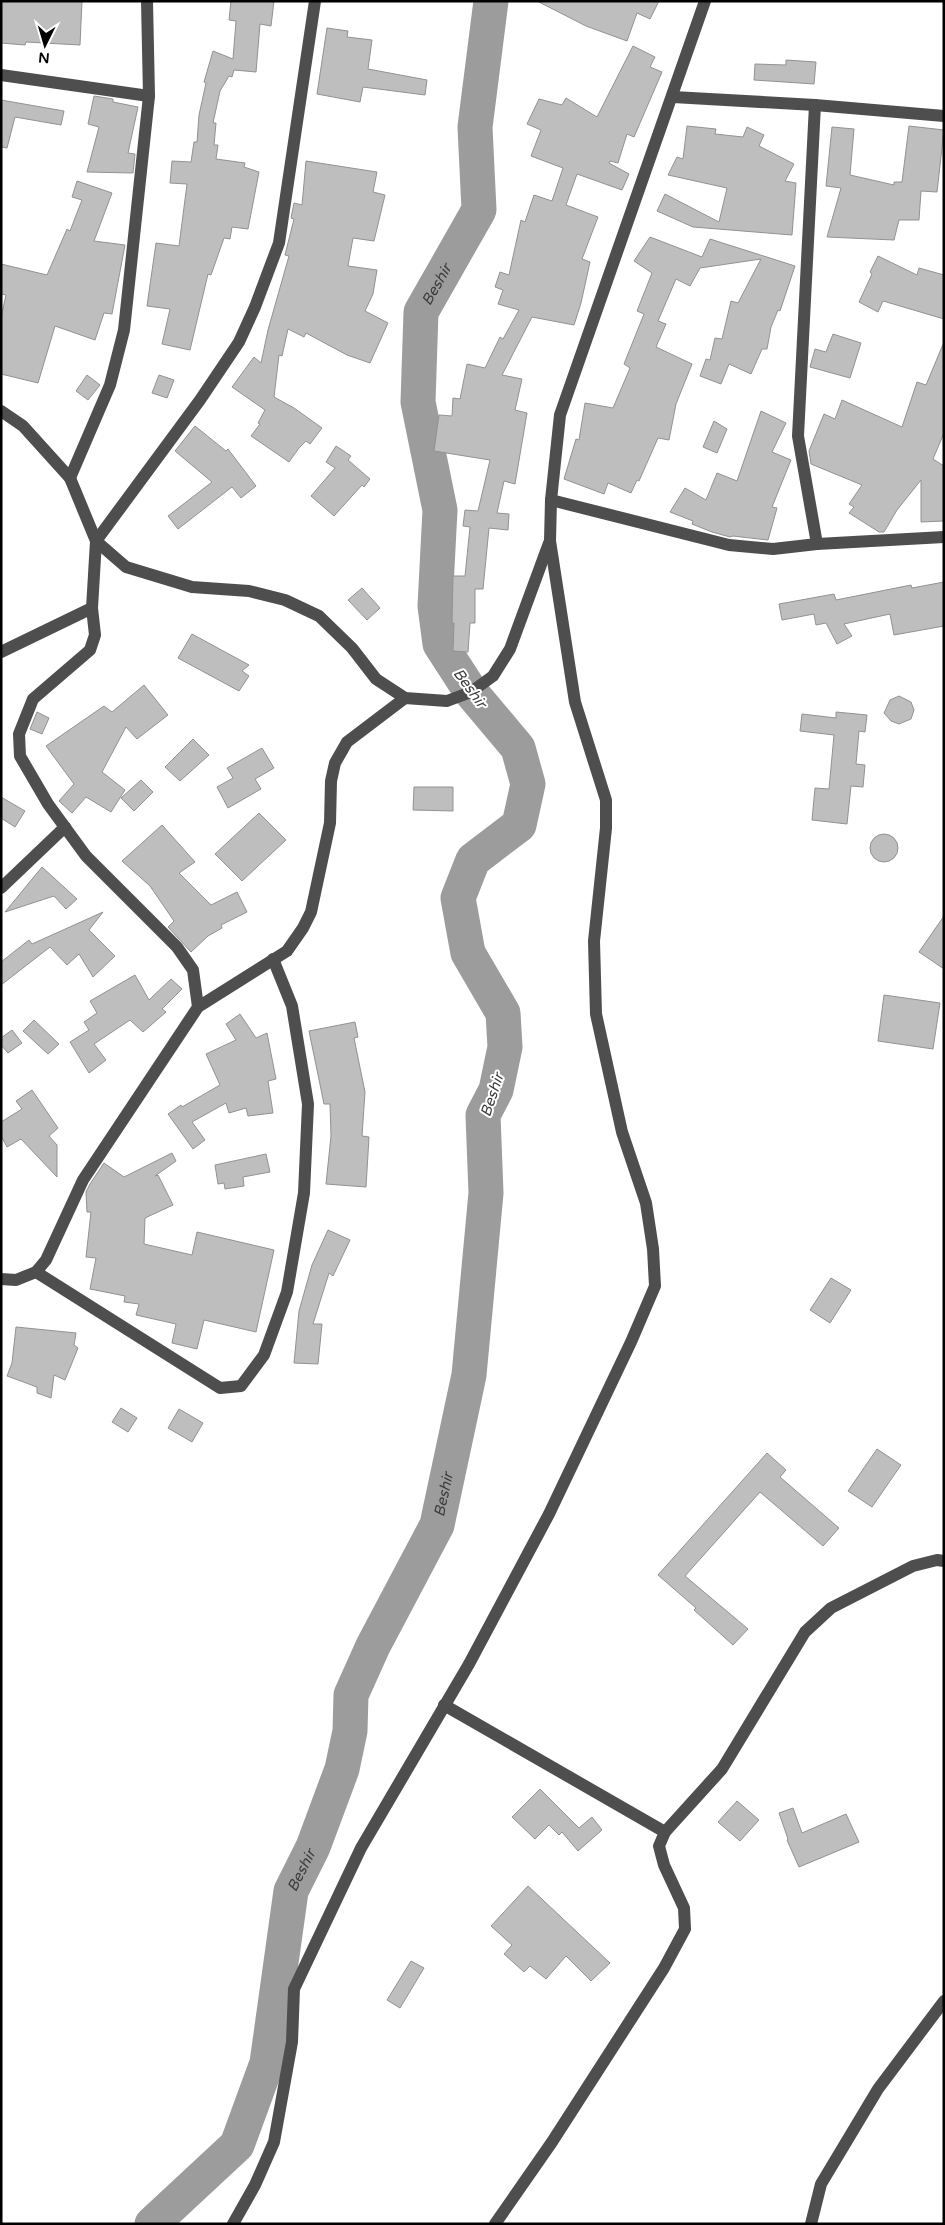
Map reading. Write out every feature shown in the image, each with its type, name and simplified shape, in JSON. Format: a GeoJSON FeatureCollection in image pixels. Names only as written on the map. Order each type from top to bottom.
{"type":"FeatureCollection","features":[{"type":"Feature","properties":{"kind":"street"},"geometry":{"type":"LineString","coordinates":[[70,478],[110,384],[124,330],[149,96],[147,1]]}},
{"type":"Feature","properties":{"kind":"street"},"geometry":{"type":"LineString","coordinates":[[96,541],[200,400],[239,342],[255,307],[279,243],[315,1]]}},
{"type":"Feature","properties":{"kind":"street"},"geometry":{"type":"LineString","coordinates":[[233,2224],[274,2142],[292,2042],[294,1989],[361,1848],[469,1664],[549,1514],[631,1342],[655,1286],[653,1248],[646,1203],[622,1132],[596,1014],[594,941],[606,828],[606,800],[575,702],[550,542],[551,500],[560,415],[634,200],[673,97],[706,1]]}},
{"type":"Feature","properties":{"kind":"street"},"geometry":{"type":"LineString","coordinates":[[1,75],[149,96]]}},
{"type":"Feature","properties":{"kind":"street"},"geometry":{"type":"LineString","coordinates":[[673,97],[814,105],[944,116]]}},
{"type":"Feature","properties":{"kind":"street"},"geometry":{"type":"LineString","coordinates":[[814,105],[798,436],[817,544]]}},
{"type":"Feature","properties":{"kind":"street"},"geometry":{"type":"LineString","coordinates":[[1,411],[23,426],[70,478],[96,541],[92,608],[94,635],[90,650],[33,699],[19,734],[20,756],[48,804],[86,856],[177,946],[193,970],[198,1007]]}},
{"type":"Feature","properties":{"kind":"street"},"geometry":{"type":"LineString","coordinates":[[551,500],[728,545],[773,549],[817,544],[944,537]]}},
{"type":"Feature","properties":{"kind":"street"},"geometry":{"type":"LineString","coordinates":[[96,541],[126,567],[192,587],[249,591],[285,600],[319,616],[352,648],[376,679],[405,698],[447,701],[471,692],[493,676],[510,649],[550,542]]}},
{"type":"Feature","properties":{"kind":"street"},"geometry":{"type":"LineString","coordinates":[[1,652],[92,608]]}},
{"type":"Feature","properties":{"kind":"street"},"geometry":{"type":"LineString","coordinates":[[1,1279],[16,1280],[36,1272],[46,1260],[83,1180],[198,1007],[293,944],[311,912],[330,823],[331,781],[335,763],[347,742],[405,698]]}},
{"type":"Feature","properties":{"kind":"street"},"geometry":{"type":"LineString","coordinates":[[1,888],[65,827]]}},
{"type":"Feature","properties":{"kind":"street"},"geometry":{"type":"LineString","coordinates":[[36,1272],[220,1388],[241,1386],[264,1355],[287,1292],[304,1192],[308,1104],[292,1006],[273,959]]}},
{"type":"Feature","properties":{"kind":"street"},"geometry":{"type":"LineString","coordinates":[[495,2224],[552,2142],[648,1993],[685,1929],[684,1908],[664,1865],[659,1846],[665,1832],[722,1769],[804,1632],[831,1608],[913,1566],[937,1560],[944,1561]]}},
{"type":"Feature","properties":{"kind":"street"},"geometry":{"type":"LineString","coordinates":[[444,1705],[665,1832]]}},
{"type":"Feature","properties":{"kind":"street"},"geometry":{"type":"LineString","coordinates":[[812,2224],[821,2184],[878,2089],[944,2001]]}},
{"type":"Feature","properties":{"kind":"building"},"geometry":{"type":"Polygon","coordinates":[[[1,1],[82,1],[80,45],[26,42],[25,45],[1,43],[1,1]]]}},
{"type":"Feature","properties":{"kind":"building"},"geometry":{"type":"Polygon","coordinates":[[[231,1],[274,1],[271,26],[260,24],[256,72],[234,70],[232,77],[229,76],[220,91],[213,123],[216,123],[214,145],[218,145],[216,159],[245,163],[244,167],[259,172],[248,229],[232,227],[230,239],[224,238],[211,275],[208,274],[190,350],[162,344],[170,309],[147,306],[156,243],[179,246],[187,184],[170,183],[172,161],[191,162],[194,142],[197,142],[199,115],[206,83],[204,82],[213,51],[233,59],[236,21],[229,20],[231,1]]]}},
{"type":"Feature","properties":{"kind":"building"},"geometry":{"type":"Polygon","coordinates":[[[537,1],[659,1],[650,19],[637,13],[627,41],[586,26],[537,1]]]}},
{"type":"Feature","properties":{"kind":"building"},"geometry":{"type":"Polygon","coordinates":[[[327,28],[348,31],[347,37],[372,40],[368,69],[427,80],[425,95],[363,87],[360,102],[317,94],[327,28]]]}},
{"type":"Feature","properties":{"kind":"building"},"geometry":{"type":"Polygon","coordinates":[[[633,46],[655,57],[650,67],[662,72],[634,137],[627,134],[618,163],[610,161],[609,163],[629,174],[622,190],[577,174],[566,205],[598,217],[582,259],[590,262],[574,325],[532,317],[502,375],[522,379],[515,410],[527,413],[515,484],[504,481],[497,513],[509,514],[508,530],[489,528],[483,589],[475,589],[475,623],[470,623],[468,652],[453,651],[453,576],[465,576],[470,527],[463,526],[465,510],[478,511],[490,460],[434,451],[439,415],[452,416],[453,398],[460,399],[467,364],[485,368],[500,337],[503,339],[519,310],[498,304],[503,290],[495,287],[500,272],[509,275],[521,220],[525,222],[534,195],[552,201],[563,168],[531,156],[541,130],[527,124],[539,99],[562,105],[566,98],[597,117],[633,46]]]}},
{"type":"Feature","properties":{"kind":"building"},"geometry":{"type":"Polygon","coordinates":[[[786,60],[816,62],[814,84],[754,80],[755,64],[786,65],[786,60]]]}},
{"type":"Feature","properties":{"kind":"building"},"geometry":{"type":"Polygon","coordinates":[[[94,96],[113,99],[113,102],[138,107],[128,153],[135,154],[133,173],[87,172],[99,127],[88,124],[94,96]]]}},
{"type":"Feature","properties":{"kind":"building"},"geometry":{"type":"Polygon","coordinates":[[[1,100],[64,111],[61,125],[15,117],[7,148],[1,147],[1,100]]]}},
{"type":"Feature","properties":{"kind":"building"},"geometry":{"type":"Polygon","coordinates":[[[687,126],[716,129],[715,134],[743,137],[747,127],[764,135],[759,146],[794,164],[785,181],[796,183],[792,235],[693,227],[657,211],[665,194],[719,222],[727,188],[668,175],[677,157],[683,159],[687,126]]]}},
{"type":"Feature","properties":{"kind":"building"},"geometry":{"type":"Polygon","coordinates":[[[909,126],[944,130],[937,192],[921,191],[919,220],[899,220],[894,240],[827,237],[841,188],[826,186],[832,127],[854,129],[850,175],[894,185],[894,182],[902,182],[909,126]]]}},
{"type":"Feature","properties":{"kind":"building"},"geometry":{"type":"Polygon","coordinates":[[[306,161],[377,172],[373,192],[385,195],[374,241],[353,238],[348,266],[377,270],[373,294],[365,311],[388,323],[370,363],[347,355],[306,333],[304,337],[288,329],[282,356],[279,355],[274,397],[294,408],[322,428],[310,444],[306,441],[299,448],[289,462],[251,436],[260,424],[258,423],[265,410],[232,387],[254,357],[261,363],[268,330],[289,256],[285,255],[294,219],[291,218],[294,203],[302,205],[306,161]]]}},
{"type":"Feature","properties":{"kind":"building"},"geometry":{"type":"Polygon","coordinates":[[[77,181],[112,193],[94,241],[125,245],[112,314],[104,313],[95,340],[55,326],[38,383],[1,374],[1,318],[6,295],[1,294],[1,264],[47,275],[67,229],[70,231],[82,200],[72,197],[77,181]]]}},
{"type":"Feature","properties":{"kind":"building"},"geometry":{"type":"Polygon","coordinates":[[[650,237],[702,257],[710,239],[795,266],[780,311],[778,310],[771,327],[767,349],[762,349],[751,374],[729,364],[721,384],[700,376],[706,359],[710,360],[715,338],[722,339],[731,301],[738,303],[761,259],[700,268],[690,286],[676,279],[658,321],[666,324],[656,347],[692,364],[676,404],[669,440],[658,438],[639,481],[637,480],[631,493],[608,483],[604,494],[564,479],[576,439],[579,440],[585,403],[613,408],[630,368],[624,364],[644,314],[637,311],[652,273],[634,261],[650,237]]]}},
{"type":"Feature","properties":{"kind":"building"},"geometry":{"type":"Polygon","coordinates":[[[878,256],[917,275],[919,268],[944,275],[944,319],[883,301],[878,312],[859,302],[878,256]]]}},
{"type":"Feature","properties":{"kind":"building"},"geometry":{"type":"Polygon","coordinates":[[[833,334],[861,343],[850,378],[810,367],[815,349],[826,352],[833,334]]]}},
{"type":"Feature","properties":{"kind":"building"},"geometry":{"type":"Polygon","coordinates":[[[944,342],[944,433],[933,459],[944,466],[944,521],[921,522],[921,480],[897,510],[884,532],[879,532],[849,513],[854,507],[849,504],[862,485],[811,464],[809,451],[824,414],[835,419],[842,400],[902,427],[917,382],[926,385],[944,342]]]}},
{"type":"Feature","properties":{"kind":"building"},"geometry":{"type":"Polygon","coordinates":[[[87,375],[100,385],[88,400],[76,391],[87,375]]]}},
{"type":"Feature","properties":{"kind":"building"},"geometry":{"type":"Polygon","coordinates":[[[159,375],[174,380],[167,398],[152,393],[159,375]]]}},
{"type":"Feature","properties":{"kind":"building"},"geometry":{"type":"Polygon","coordinates":[[[761,411],[786,423],[772,452],[791,460],[772,507],[777,508],[768,540],[730,537],[712,532],[692,524],[693,521],[670,512],[685,488],[706,500],[717,473],[737,481],[761,411]]]}},
{"type":"Feature","properties":{"kind":"building"},"geometry":{"type":"Polygon","coordinates":[[[714,421],[727,429],[717,453],[703,447],[714,421]]]}},
{"type":"Feature","properties":{"kind":"building"},"geometry":{"type":"Polygon","coordinates":[[[195,426],[226,451],[228,449],[256,486],[241,498],[232,487],[178,529],[168,516],[212,482],[175,451],[195,426]]]}},
{"type":"Feature","properties":{"kind":"building"},"geometry":{"type":"Polygon","coordinates":[[[336,446],[351,456],[348,460],[370,479],[364,487],[362,485],[334,516],[311,496],[335,468],[326,462],[336,446]]]}},
{"type":"Feature","properties":{"kind":"building"},"geometry":{"type":"Polygon","coordinates":[[[944,582],[944,626],[894,635],[890,614],[844,624],[852,636],[837,644],[826,623],[816,625],[814,614],[782,620],[779,604],[834,594],[836,600],[911,585],[912,588],[944,582]]]}},
{"type":"Feature","properties":{"kind":"building"},"geometry":{"type":"Polygon","coordinates":[[[362,588],[380,608],[367,620],[348,600],[362,588]]]}},
{"type":"Feature","properties":{"kind":"building"},"geometry":{"type":"Polygon","coordinates":[[[192,634],[249,665],[242,671],[249,676],[239,691],[178,658],[192,634]]]}},
{"type":"Feature","properties":{"kind":"building"},"geometry":{"type":"Polygon","coordinates":[[[144,685],[168,715],[137,739],[126,727],[102,772],[125,790],[111,812],[86,797],[72,813],[59,801],[74,784],[46,746],[104,706],[112,712],[144,685]]]}},
{"type":"Feature","properties":{"kind":"building"},"geometry":{"type":"Polygon","coordinates":[[[899,696],[911,702],[914,710],[911,719],[899,724],[891,721],[884,713],[890,700],[899,696]]]}},
{"type":"Feature","properties":{"kind":"building"},"geometry":{"type":"Polygon","coordinates":[[[37,712],[49,718],[42,734],[30,729],[37,712]]]}},
{"type":"Feature","properties":{"kind":"building"},"geometry":{"type":"Polygon","coordinates":[[[836,712],[867,715],[865,732],[859,731],[856,764],[865,765],[863,787],[851,786],[847,824],[812,820],[815,788],[829,789],[834,735],[800,731],[802,714],[836,718],[836,712]]]}},
{"type":"Feature","properties":{"kind":"building"},"geometry":{"type":"Polygon","coordinates":[[[193,739],[209,755],[180,781],[165,767],[193,739]]]}},
{"type":"Feature","properties":{"kind":"building"},"geometry":{"type":"Polygon","coordinates":[[[262,748],[274,768],[255,779],[261,789],[228,808],[217,787],[233,778],[227,768],[262,748]]]}},
{"type":"Feature","properties":{"kind":"building"},"geometry":{"type":"Polygon","coordinates":[[[141,780],[153,792],[134,811],[121,798],[141,780]]]}},
{"type":"Feature","properties":{"kind":"building"},"geometry":{"type":"Polygon","coordinates":[[[414,787],[453,787],[453,811],[413,810],[414,787]]]}},
{"type":"Feature","properties":{"kind":"building"},"geometry":{"type":"Polygon","coordinates":[[[1,797],[25,811],[15,827],[1,818],[1,797]]]}},
{"type":"Feature","properties":{"kind":"building"},"geometry":{"type":"Polygon","coordinates":[[[259,813],[286,840],[242,881],[215,854],[259,813]]]}},
{"type":"Feature","properties":{"kind":"building"},"geometry":{"type":"Polygon","coordinates":[[[162,825],[195,862],[179,873],[211,905],[237,892],[247,912],[221,925],[222,928],[208,936],[191,952],[168,927],[174,921],[150,886],[122,861],[162,825]]]}},
{"type":"Feature","properties":{"kind":"building"},"geometry":{"type":"Polygon","coordinates":[[[884,834],[894,838],[898,848],[894,858],[884,862],[874,858],[870,848],[874,838],[884,834]]]}},
{"type":"Feature","properties":{"kind":"building"},"geometry":{"type":"Polygon","coordinates":[[[42,867],[77,899],[66,909],[54,896],[5,912],[42,867]]]}},
{"type":"Feature","properties":{"kind":"building"},"geometry":{"type":"Polygon","coordinates":[[[103,912],[89,930],[115,956],[93,977],[79,954],[67,965],[50,947],[1,985],[1,962],[29,940],[32,944],[103,912]]]}},
{"type":"Feature","properties":{"kind":"building"},"geometry":{"type":"Polygon","coordinates":[[[944,916],[944,969],[919,952],[944,916]]]}},
{"type":"Feature","properties":{"kind":"building"},"geometry":{"type":"Polygon","coordinates":[[[135,975],[149,1000],[171,979],[182,989],[162,1009],[166,1012],[143,1032],[130,1020],[94,1044],[106,1060],[89,1073],[70,1042],[89,1030],[84,1022],[97,1013],[90,1001],[135,975]]]}},
{"type":"Feature","properties":{"kind":"building"},"geometry":{"type":"Polygon","coordinates":[[[884,995],[940,1003],[933,1049],[878,1041],[884,995]]]}},
{"type":"Feature","properties":{"kind":"building"},"geometry":{"type":"Polygon","coordinates":[[[240,1014],[256,1038],[267,1033],[276,1079],[268,1081],[273,1113],[248,1116],[246,1108],[229,1113],[226,1103],[192,1122],[205,1140],[193,1149],[168,1114],[181,1105],[182,1107],[220,1085],[206,1054],[236,1040],[226,1024],[240,1014]]]}},
{"type":"Feature","properties":{"kind":"building"},"geometry":{"type":"Polygon","coordinates":[[[34,1020],[59,1044],[48,1054],[23,1031],[34,1020]]]}},
{"type":"Feature","properties":{"kind":"building"},"geometry":{"type":"Polygon","coordinates":[[[355,1022],[358,1037],[354,1038],[365,1092],[362,1136],[369,1137],[366,1187],[326,1184],[331,1136],[330,1104],[324,1104],[309,1031],[355,1022]]]}},
{"type":"Feature","properties":{"kind":"building"},"geometry":{"type":"Polygon","coordinates":[[[12,1030],[22,1043],[8,1053],[1,1045],[1,1038],[12,1030]]]}},
{"type":"Feature","properties":{"kind":"building"},"geometry":{"type":"Polygon","coordinates":[[[32,1090],[58,1128],[49,1136],[57,1145],[57,1177],[21,1139],[7,1147],[1,1136],[1,1122],[22,1109],[16,1101],[32,1090]]]}},
{"type":"Feature","properties":{"kind":"building"},"geometry":{"type":"Polygon","coordinates":[[[172,1153],[176,1161],[155,1176],[158,1175],[173,1205],[145,1218],[144,1244],[192,1255],[197,1232],[274,1250],[256,1332],[204,1320],[197,1349],[172,1343],[176,1324],[136,1315],[139,1304],[124,1302],[125,1296],[90,1289],[96,1258],[86,1257],[91,1212],[87,1212],[86,1192],[90,1184],[104,1163],[124,1177],[172,1153]]]}},
{"type":"Feature","properties":{"kind":"building"},"geometry":{"type":"Polygon","coordinates":[[[266,1154],[270,1172],[243,1177],[244,1186],[225,1189],[224,1183],[218,1184],[215,1165],[266,1154]]]}},
{"type":"Feature","properties":{"kind":"building"},"geometry":{"type":"Polygon","coordinates":[[[328,1230],[350,1240],[333,1276],[329,1273],[313,1324],[322,1324],[318,1364],[294,1363],[299,1311],[312,1265],[328,1230]]]}},
{"type":"Feature","properties":{"kind":"building"},"geometry":{"type":"Polygon","coordinates":[[[831,1278],[851,1290],[830,1323],[810,1310],[831,1278]]]}},
{"type":"Feature","properties":{"kind":"building"},"geometry":{"type":"Polygon","coordinates":[[[16,1327],[76,1333],[74,1345],[78,1348],[65,1380],[54,1375],[51,1398],[37,1393],[37,1387],[7,1376],[12,1363],[16,1327]]]}},
{"type":"Feature","properties":{"kind":"building"},"geometry":{"type":"Polygon","coordinates":[[[121,1408],[137,1418],[128,1432],[112,1422],[121,1408]]]}},
{"type":"Feature","properties":{"kind":"building"},"geometry":{"type":"Polygon","coordinates":[[[179,1409],[203,1423],[192,1442],[168,1428],[179,1409]]]}},
{"type":"Feature","properties":{"kind":"building"},"geometry":{"type":"Polygon","coordinates":[[[877,1449],[901,1465],[872,1507],[848,1491],[877,1449]]]}},
{"type":"Feature","properties":{"kind":"building"},"geometry":{"type":"Polygon","coordinates":[[[767,1453],[786,1470],[780,1477],[839,1528],[823,1546],[760,1492],[685,1576],[748,1629],[733,1645],[694,1610],[696,1608],[658,1575],[767,1453]]]}},
{"type":"Feature","properties":{"kind":"building"},"geometry":{"type":"Polygon","coordinates":[[[540,1789],[579,1828],[592,1817],[602,1830],[578,1851],[562,1832],[559,1835],[549,1825],[535,1839],[512,1817],[540,1789]]]}},
{"type":"Feature","properties":{"kind":"building"},"geometry":{"type":"Polygon","coordinates":[[[737,1801],[759,1820],[740,1841],[718,1822],[737,1801]]]}},
{"type":"Feature","properties":{"kind":"building"},"geometry":{"type":"Polygon","coordinates":[[[793,1808],[802,1833],[846,1814],[859,1842],[799,1867],[787,1840],[779,1813],[793,1808]]]}},
{"type":"Feature","properties":{"kind":"building"},"geometry":{"type":"Polygon","coordinates":[[[528,1886],[610,1963],[591,1981],[566,1956],[546,1979],[530,1966],[524,1972],[504,1954],[512,1945],[491,1926],[528,1886]]]}},
{"type":"Feature","properties":{"kind":"building"},"geometry":{"type":"Polygon","coordinates":[[[411,1961],[424,1968],[400,2008],[387,2000],[411,1961]]]}},
{"type":"Feature","properties":{"kind":"waterway","name":"Beshir"},"geometry":{"type":"LineString","coordinates":[[152,2224],[237,2145],[267,2063],[291,1891],[313,1847],[342,1769],[350,1731],[351,1695],[373,1646],[437,1525],[469,1375],[486,1193],[483,1115],[496,1090],[505,1047],[503,1013],[468,953],[458,898],[473,860],[519,825],[528,784],[518,748],[471,692],[440,644],[435,606],[440,510],[418,402],[421,312],[479,210],[475,127],[491,1]]}}]}
